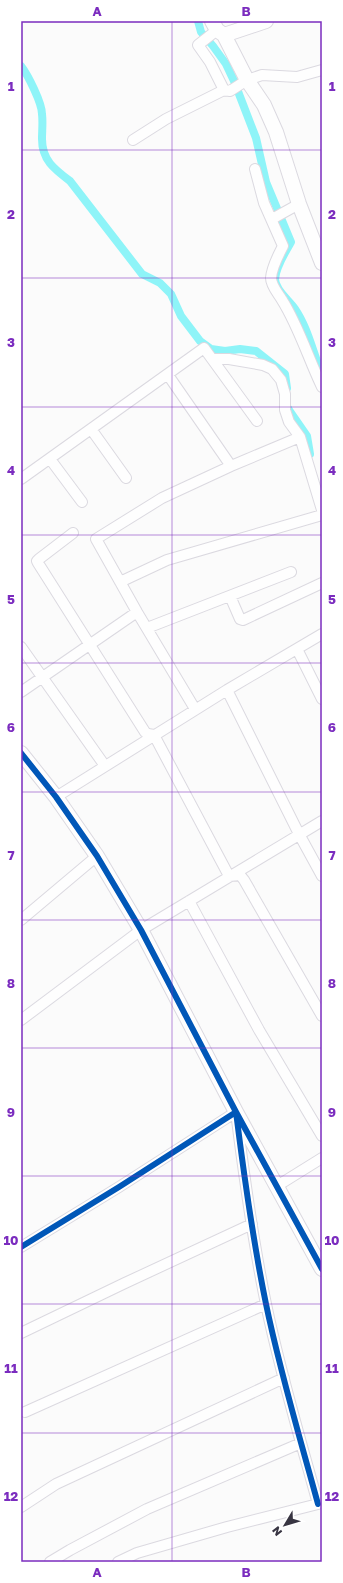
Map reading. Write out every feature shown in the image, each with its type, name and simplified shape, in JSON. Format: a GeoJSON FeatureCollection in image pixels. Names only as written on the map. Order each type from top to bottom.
{"type":"FeatureCollection","features":[{"type":"Feature","properties":{"kind":"street"},"geometry":{"type":"LineString","coordinates":[[227,91],[198,45],[217,30],[266,21]]}},
{"type":"Feature","properties":{"kind":"street"},"geometry":{"type":"LineString","coordinates":[[217,30],[245,82],[264,105],[276,132],[293,207],[322,263]]}},
{"type":"Feature","properties":{"kind":"street"},"geometry":{"type":"LineString","coordinates":[[133,140],[166,119],[262,75],[297,77],[322,70]]}},
{"type":"Feature","properties":{"kind":"street"},"geometry":{"type":"LineString","coordinates":[[255,168],[264,203],[283,246],[274,264],[271,278],[275,290],[282,300],[296,328],[322,387]]}},
{"type":"Feature","properties":{"kind":"street"},"geometry":{"type":"LineString","coordinates":[[272,219],[293,207]]}},
{"type":"Feature","properties":{"kind":"street"},"geometry":{"type":"LineString","coordinates":[[21,479],[204,348],[257,421]]}},
{"type":"Feature","properties":{"kind":"street"},"geometry":{"type":"LineString","coordinates":[[212,359],[250,362],[263,365],[272,369],[281,380],[285,394],[285,410],[289,422],[300,437],[322,510]]}},
{"type":"Feature","properties":{"kind":"street"},"geometry":{"type":"LineString","coordinates":[[168,375],[231,466]]}},
{"type":"Feature","properties":{"kind":"street"},"geometry":{"type":"LineString","coordinates":[[91,429],[126,478]]}},
{"type":"Feature","properties":{"kind":"street"},"geometry":{"type":"LineString","coordinates":[[195,709],[137,612],[96,539],[162,498],[231,466],[300,437]]}},
{"type":"Feature","properties":{"kind":"street"},"geometry":{"type":"LineString","coordinates":[[50,459],[82,502]]}},
{"type":"Feature","properties":{"kind":"street"},"geometry":{"type":"LineString","coordinates":[[120,582],[167,560],[322,514]]}},
{"type":"Feature","properties":{"kind":"street"},"geometry":{"type":"LineString","coordinates":[[73,533],[37,561],[145,732],[154,735]]}},
{"type":"Feature","properties":{"kind":"street"},"geometry":{"type":"LineString","coordinates":[[147,628],[290,572]]}},
{"type":"Feature","properties":{"kind":"street"},"geometry":{"type":"LineString","coordinates":[[230,596],[240,619],[243,620],[322,584]]}},
{"type":"Feature","properties":{"kind":"street"},"geometry":{"type":"LineString","coordinates":[[21,692],[137,612]]}},
{"type":"Feature","properties":{"kind":"street"},"geometry":{"type":"LineString","coordinates":[[56,797],[195,709],[322,634]]}},
{"type":"Feature","properties":{"kind":"street"},"geometry":{"type":"LineString","coordinates":[[21,648],[105,766]]}},
{"type":"Feature","properties":{"kind":"street"},"geometry":{"type":"LineString","coordinates":[[297,649],[322,699]]}},
{"type":"Feature","properties":{"kind":"street"},"geometry":{"type":"LineString","coordinates":[[227,690],[299,834],[322,876]]}},
{"type":"Feature","properties":{"kind":"street"},"geometry":{"type":"LineString","coordinates":[[154,735],[229,876]]}},
{"type":"Feature","properties":{"kind":"street"},"geometry":{"type":"LineString","coordinates":[[21,753],[56,797],[97,856],[141,930],[236,1112],[322,1269]]}},
{"type":"Feature","properties":{"kind":"street"},"geometry":{"type":"LineString","coordinates":[[21,1020],[141,930],[322,821]]}},
{"type":"Feature","properties":{"kind":"street"},"geometry":{"type":"LineString","coordinates":[[21,920],[97,856]]}},
{"type":"Feature","properties":{"kind":"street"},"geometry":{"type":"LineString","coordinates":[[229,876],[240,875],[244,880],[322,1016]]}},
{"type":"Feature","properties":{"kind":"street"},"geometry":{"type":"LineString","coordinates":[[189,901],[259,1030],[322,1136]]}},
{"type":"Feature","properties":{"kind":"street"},"geometry":{"type":"LineString","coordinates":[[118,1562],[137,1553],[227,1527],[320,1503],[301,1443],[266,1304],[252,1224],[236,1112]]}},
{"type":"Feature","properties":{"kind":"street"},"geometry":{"type":"LineString","coordinates":[[21,1247],[119,1187],[236,1112]]}},
{"type":"Feature","properties":{"kind":"street"},"geometry":{"type":"LineString","coordinates":[[277,1186],[322,1158]]}},
{"type":"Feature","properties":{"kind":"street"},"geometry":{"type":"LineString","coordinates":[[21,1333],[125,1282],[252,1224]]}},
{"type":"Feature","properties":{"kind":"street"},"geometry":{"type":"LineString","coordinates":[[25,1412],[266,1304]]}},
{"type":"Feature","properties":{"kind":"street"},"geometry":{"type":"LineString","coordinates":[[21,1506],[56,1484],[284,1378]]}},
{"type":"Feature","properties":{"kind":"street"},"geometry":{"type":"LineString","coordinates":[[50,1562],[147,1509],[301,1443]]}},
{"type":"Feature","properties":{"kind":"waterway"},"geometry":{"type":"LineString","coordinates":[[198,21],[201,32],[226,64],[256,138],[266,182],[291,242],[277,269],[275,279],[277,287],[300,316],[322,374]]}},
{"type":"Feature","properties":{"kind":"waterway"},"geometry":{"type":"LineString","coordinates":[[21,66],[31,82],[40,103],[44,153],[54,168],[70,181],[142,274],[160,283],[171,294],[181,316],[200,341],[211,349],[225,351],[240,349],[256,351],[285,374],[287,388]]}},
{"type":"Feature","properties":{"kind":"waterway"},"geometry":{"type":"LineString","coordinates":[[288,408],[307,436],[310,454]]}},
{"type":"Feature","properties":{"kind":"cycle path"},"geometry":{"type":"LineString","coordinates":[[21,753],[56,797],[97,856],[141,930],[236,1112],[322,1269]]}},
{"type":"Feature","properties":{"kind":"cycle path"},"geometry":{"type":"LineString","coordinates":[[21,1247],[119,1187],[236,1112],[249,1208],[266,1304],[284,1380],[318,1504]]}}]}
